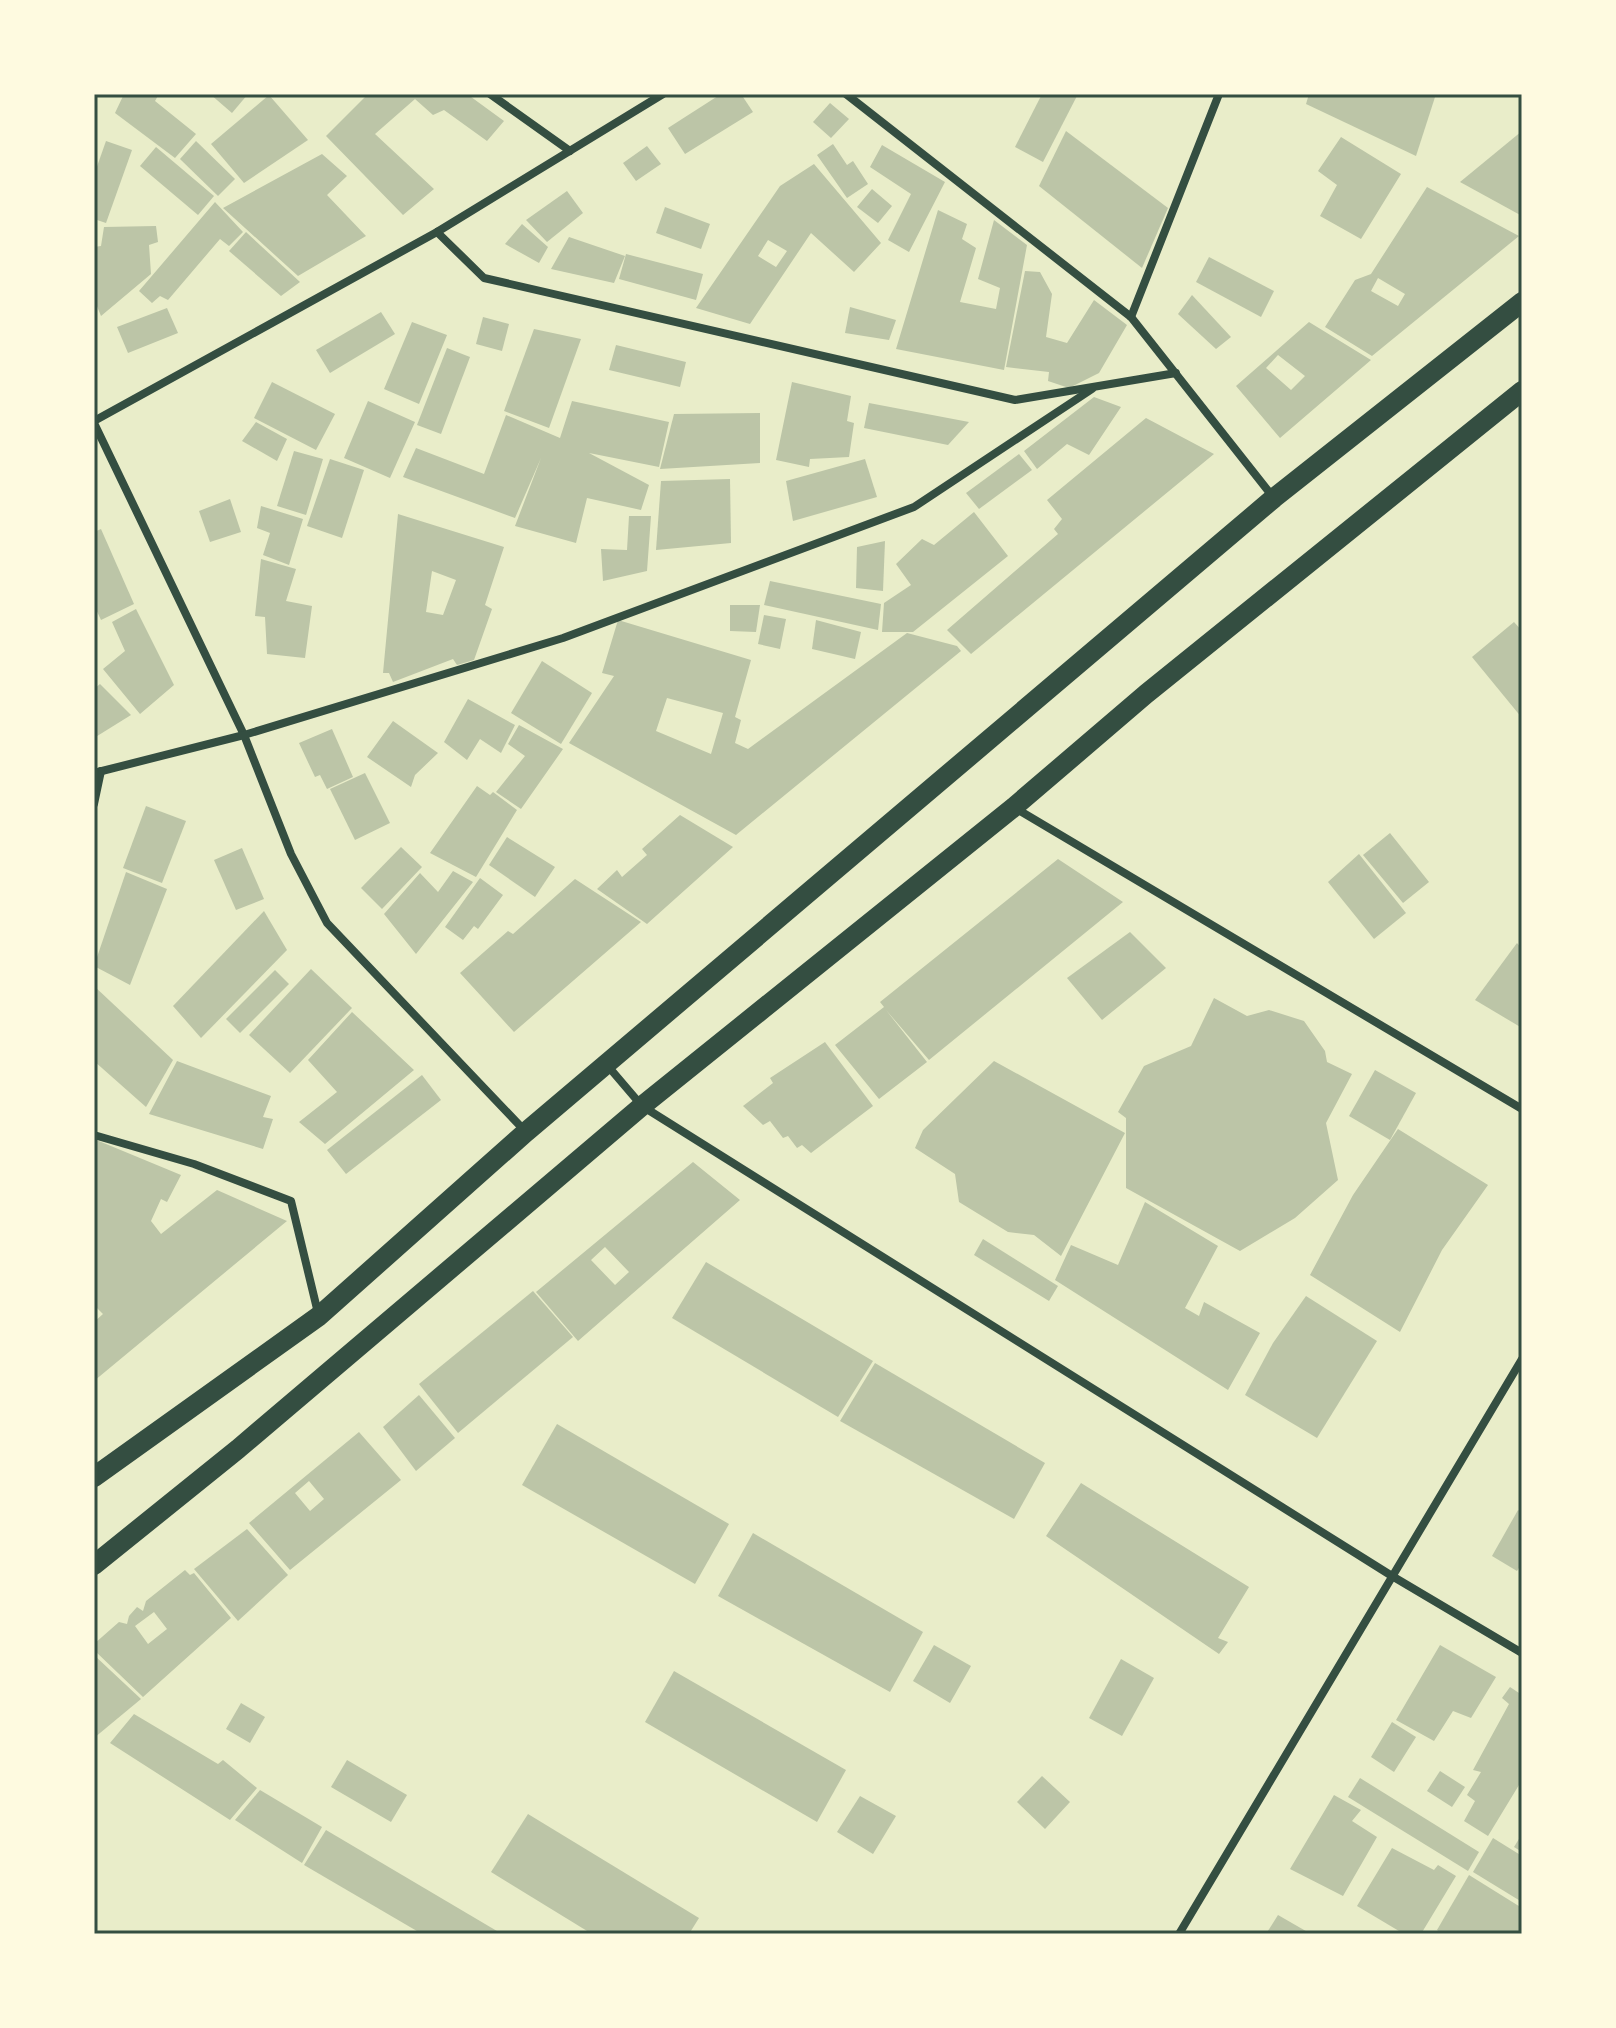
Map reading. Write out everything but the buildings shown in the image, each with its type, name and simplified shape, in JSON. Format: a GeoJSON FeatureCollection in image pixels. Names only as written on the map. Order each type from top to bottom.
{"type":"FeatureCollection","features":[{"type":"Feature","properties":{"kind":"main road"},"geometry":{"type":"LineString","coordinates":[[94,1477],[319,1316],[526,1132],[1274,498],[1522,302]]}},
{"type":"Feature","properties":{"kind":"main road"},"geometry":{"type":"LineString","coordinates":[[94,1565],[238,1449],[642,1106],[1014,807],[1146,694],[1522,391]]}},
{"type":"Feature","properties":{"kind":"street"},"geometry":{"type":"LineString","coordinates":[[490,94],[570,151]]}},
{"type":"Feature","properties":{"kind":"street"},"geometry":{"type":"LineString","coordinates":[[526,1132],[327,923],[291,854],[244,735],[94,422],[437,232],[663,94]]}},
{"type":"Feature","properties":{"kind":"street"},"geometry":{"type":"LineString","coordinates":[[846,94],[1131,317],[1274,498]]}},
{"type":"Feature","properties":{"kind":"street"},"geometry":{"type":"LineString","coordinates":[[1131,317],[1219,94]]}},
{"type":"Feature","properties":{"kind":"street"},"geometry":{"type":"LineString","coordinates":[[437,232],[484,278],[1015,400],[1176,373]]}},
{"type":"Feature","properties":{"kind":"street"},"geometry":{"type":"LineString","coordinates":[[94,804],[98,772],[244,735],[563,638],[914,507],[1092,389]]}},
{"type":"Feature","properties":{"kind":"street"},"geometry":{"type":"LineString","coordinates":[[1014,807],[1522,1109]]}},
{"type":"Feature","properties":{"kind":"street"},"geometry":{"type":"LineString","coordinates":[[607,1065],[642,1106],[1392,1576],[1522,1653]]}},
{"type":"Feature","properties":{"kind":"street"},"geometry":{"type":"LineString","coordinates":[[94,1135],[194,1164],[291,1201],[319,1316]]}},
{"type":"Feature","properties":{"kind":"street"},"geometry":{"type":"LineString","coordinates":[[1179,1934],[1522,1359]]}}]}
